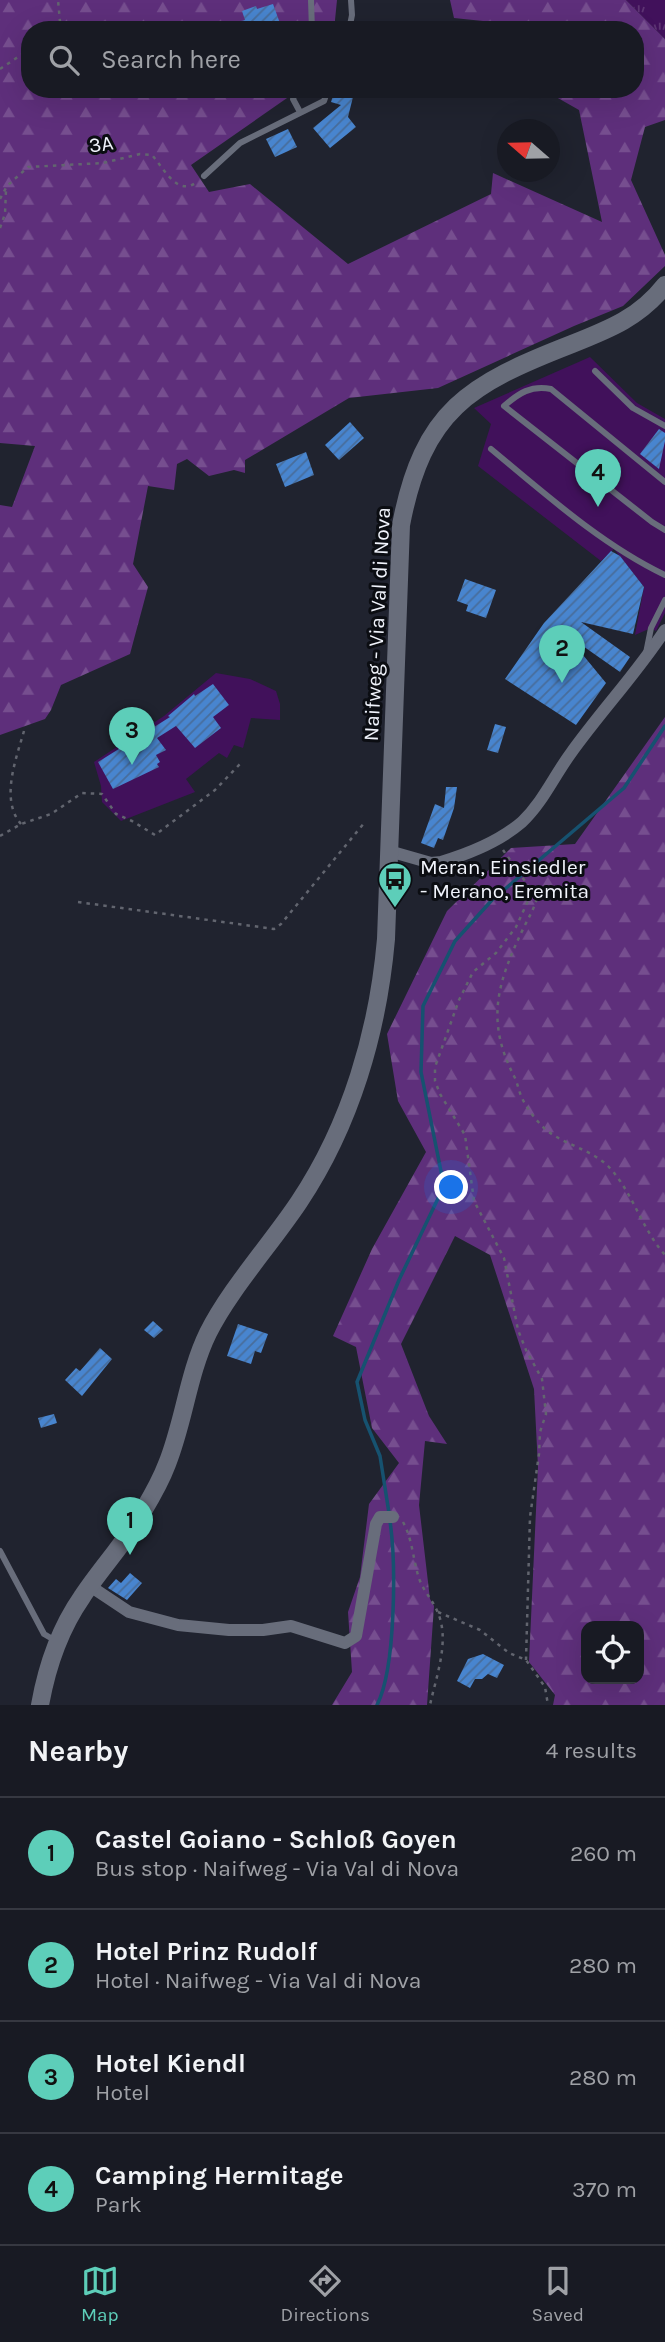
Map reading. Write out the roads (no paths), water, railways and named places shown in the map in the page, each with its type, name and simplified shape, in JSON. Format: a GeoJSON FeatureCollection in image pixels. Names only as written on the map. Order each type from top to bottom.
{"type":"FeatureCollection","features":[{"type":"Feature","properties":{"kind":"main road","name":"Naifweg - Via Val di Nova"},"geometry":{"type":"LineString","coordinates":[[40,1705],[57,1642],[90,1586],[141,1516],[168,1463],[207,1335],[318,1171],[345,1116],[365,1059],[377,1005],[386,939],[401,525],[407,494],[418,462],[443,420],[458,402],[474,390],[518,365],[628,319],[650,303],[665,285]]}},
{"type":"Feature","properties":{"kind":"street"},"geometry":{"type":"LineString","coordinates":[[389,851],[431,863],[441,862],[497,839],[521,823],[539,803],[570,753],[645,661],[665,630]]}},
{"type":"Feature","properties":{"kind":"street"},"geometry":{"type":"LineString","coordinates":[[90,1586],[129,1612],[178,1625],[229,1630],[291,1626],[345,1643],[356,1636],[376,1524],[378,1520],[388,1516]]}},
{"type":"Feature","properties":{"kind":"lane"},"geometry":{"type":"LineString","coordinates":[[311,0],[312,21]]}},
{"type":"Feature","properties":{"kind":"lane"},"geometry":{"type":"LineString","coordinates":[[351,0],[351,21]]}},
{"type":"Feature","properties":{"kind":"lane"},"geometry":{"type":"LineString","coordinates":[[293,98],[300,112]]}},
{"type":"Feature","properties":{"kind":"lane"},"geometry":{"type":"LineString","coordinates":[[204,176],[240,143],[324,101],[325,98]]}},
{"type":"Feature","properties":{"kind":"lane"},"geometry":{"type":"LineString","coordinates":[[595,371],[634,408],[665,426]]}},
{"type":"Feature","properties":{"kind":"lane"},"geometry":{"type":"LineString","coordinates":[[665,481],[551,389],[542,387],[522,391],[504,406],[665,530]]}},
{"type":"Feature","properties":{"kind":"lane"},"geometry":{"type":"LineString","coordinates":[[491,449],[546,495],[624,551],[665,575]]}},
{"type":"Feature","properties":{"kind":"lane"},"geometry":{"type":"LineString","coordinates":[[645,661],[651,628],[665,600]]}},
{"type":"Feature","properties":{"kind":"lane"},"geometry":{"type":"LineString","coordinates":[[0,1551],[44,1634],[57,1642]]}},
{"type":"Feature","properties":{"kind":"waterway"},"geometry":{"type":"LineString","coordinates":[[389,1513],[380,1456],[365,1420],[357,1382],[399,1280],[444,1186],[421,1072],[423,1006],[455,941],[492,900],[624,788],[665,726]]}},
{"type":"Feature","properties":{"kind":"waterway"},"geometry":{"type":"LineString","coordinates":[[377,1705],[388,1667],[393,1615],[390,1521]]}},
{"type":"Feature","properties":{"kind":"place","name":"Camping Hermitage"},"geometry":{"type":"Point","coordinates":[598,507]}},
{"type":"Feature","properties":{"kind":"place","name":"Hotel Prinz Rudolf"},"geometry":{"type":"Point","coordinates":[562,683]}},
{"type":"Feature","properties":{"kind":"place","name":"Hotel Kiendl"},"geometry":{"type":"Point","coordinates":[132,765]}},
{"type":"Feature","properties":{"kind":"place","name":"Meran, Einsiedler - Merano, Eremita"},"geometry":{"type":"Point","coordinates":[395,909]}},
{"type":"Feature","properties":{"kind":"place","name":"Castel Goiano - Schloß Goyen"},"geometry":{"type":"Point","coordinates":[130,1555]}}]}
